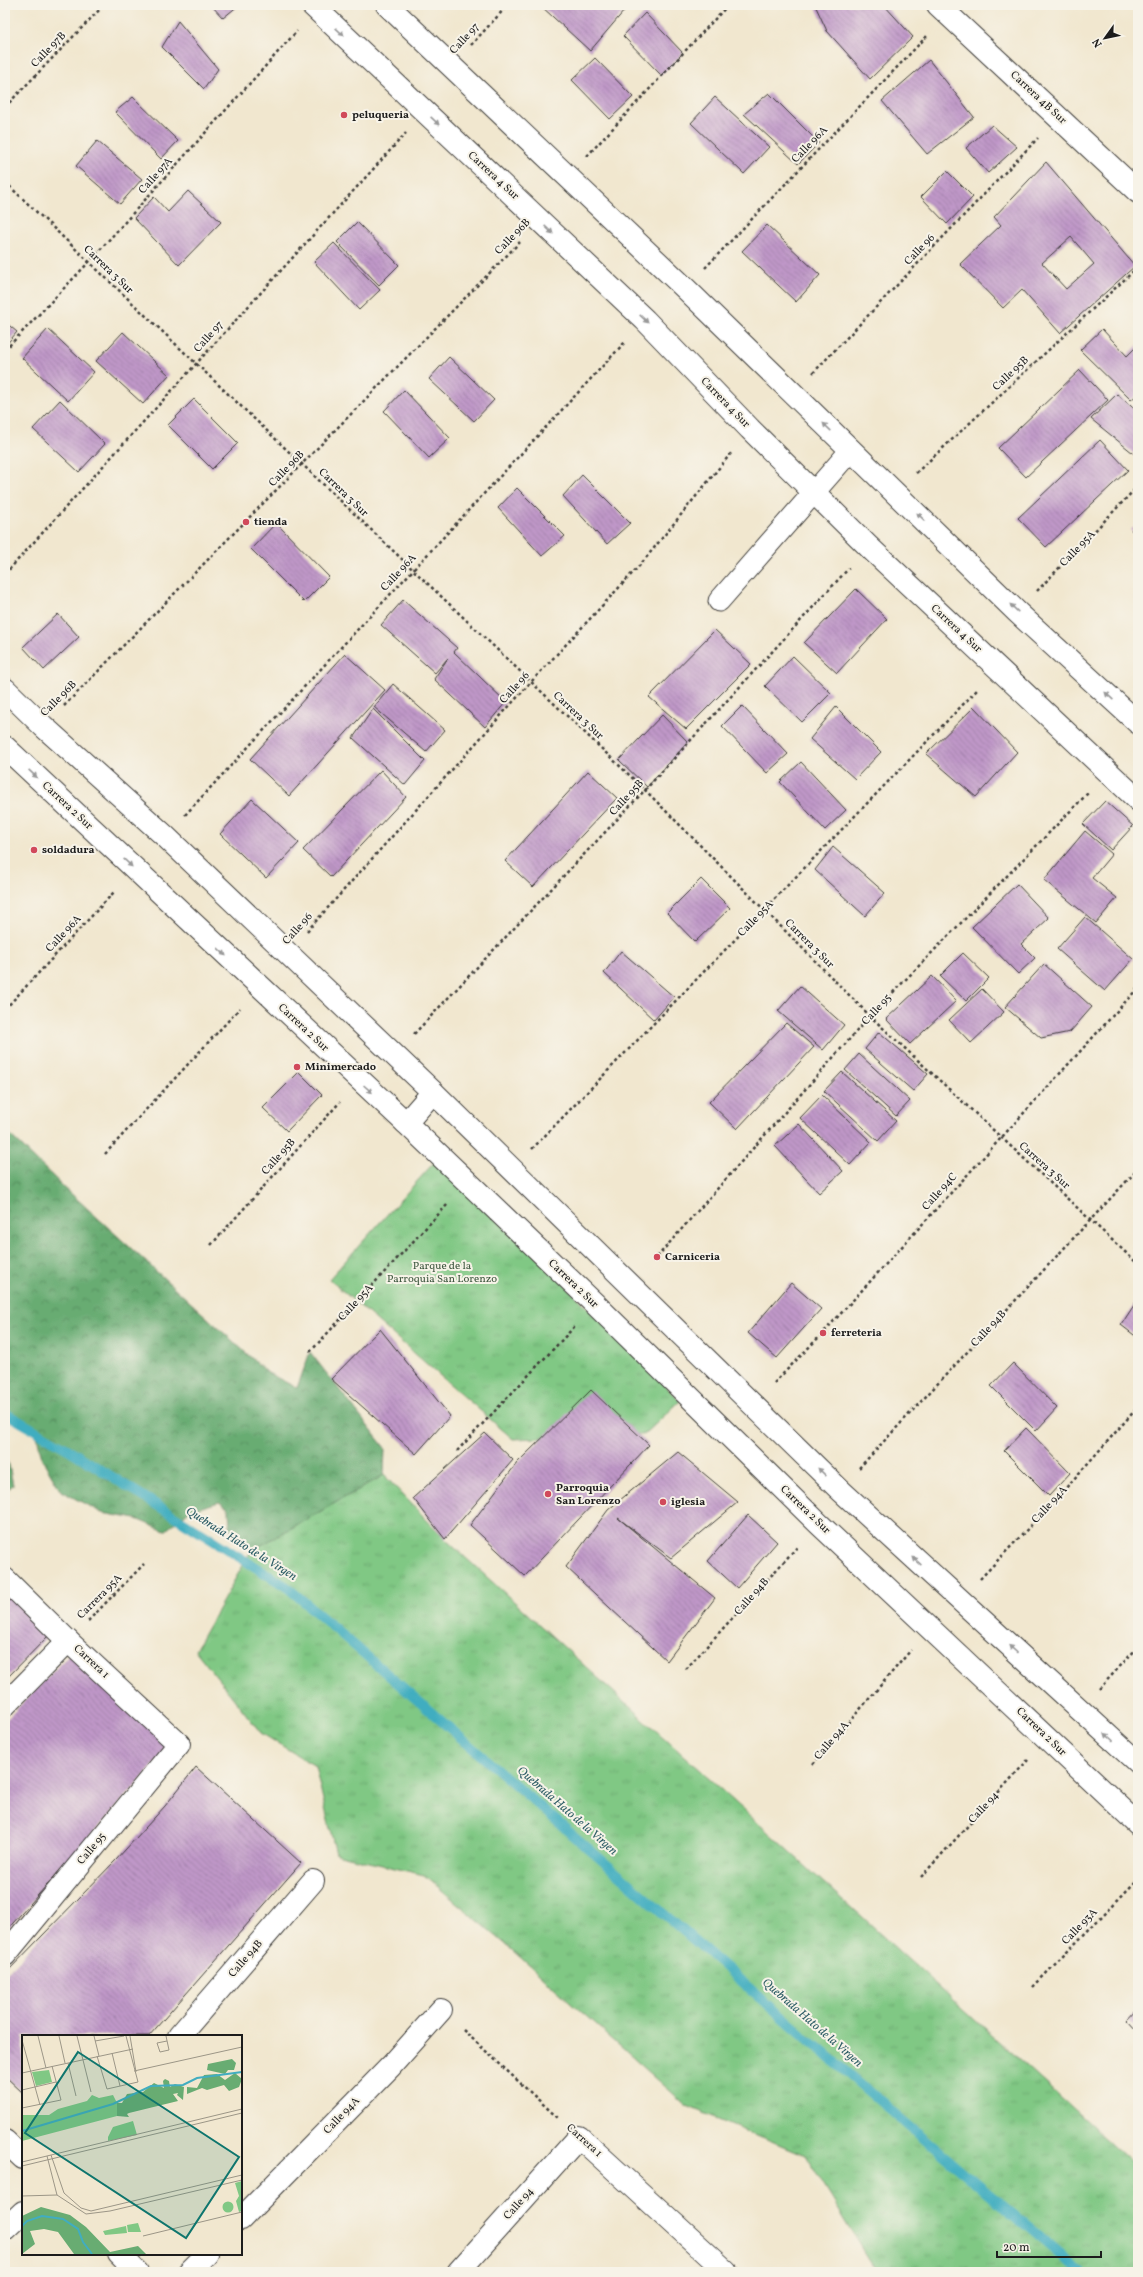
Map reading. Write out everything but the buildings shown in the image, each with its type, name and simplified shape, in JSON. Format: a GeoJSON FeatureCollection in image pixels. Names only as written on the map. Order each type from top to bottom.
{"type":"FeatureCollection","features":[{"type":"Feature","properties":{"kind":"street"},"geometry":{"type":"LineString","coordinates":[[387,5],[450,67],[686,289],[1017,612],[1138,722]]}},
{"type":"Feature","properties":{"kind":"street","name":"Carrera 4 Sur"},"geometry":{"type":"LineString","coordinates":[[314,7],[645,320],[750,430],[869,547],[1138,800]]}},
{"type":"Feature","properties":{"kind":"street","name":"Carrera 4B Sur"},"geometry":{"type":"LineString","coordinates":[[943,10],[1138,192]]}},
{"type":"Feature","properties":{"kind":"street"},"geometry":{"type":"LineString","coordinates":[[5,689],[43,726],[165,836],[393,1056],[433,1092],[839,1489],[1138,1763]]}},
{"type":"Feature","properties":{"kind":"street","name":"Carrera 2 Sur"},"geometry":{"type":"LineString","coordinates":[[5,747],[359,1081],[406,1123],[595,1304],[819,1524],[1138,1824]]}},
{"type":"Feature","properties":{"kind":"street"},"geometry":{"type":"LineString","coordinates":[[406,1123],[433,1092]]}},
{"type":"Feature","properties":{"kind":"street","name":"Carrera 1"},"geometry":{"type":"LineString","coordinates":[[5,1579],[68,1641],[180,1744]]}},
{"type":"Feature","properties":{"kind":"street"},"geometry":{"type":"LineString","coordinates":[[5,1705],[68,1641]]}},
{"type":"Feature","properties":{"kind":"street","name":"Calle 95"},"geometry":{"type":"LineString","coordinates":[[5,1955],[180,1744]]}},
{"type":"Feature","properties":{"kind":"street","name":"Calle 94B"},"geometry":{"type":"LineString","coordinates":[[180,2035],[313,1881]]}},
{"type":"Feature","properties":{"kind":"street","name":"Calle 94A"},"geometry":{"type":"LineString","coordinates":[[242,2218],[391,2066],[442,2010]]}},
{"type":"Feature","properties":{"kind":"street","name":"Carrera 1"},"geometry":{"type":"LineString","coordinates":[[579,2137],[727,2272]]}},
{"type":"Feature","properties":{"kind":"street","name":"Calle 94"},"geometry":{"type":"LineString","coordinates":[[458,2272],[579,2137]]}},
{"type":"Feature","properties":{"kind":"street"},"geometry":{"type":"LineString","coordinates":[[5,2141],[22,2157]]}},
{"type":"Feature","properties":{"kind":"street"},"geometry":{"type":"LineString","coordinates":[[5,2229],[22,2213]]}},
{"type":"Feature","properties":{"kind":"street"},"geometry":{"type":"LineString","coordinates":[[120,2255],[137,2272]]}},
{"type":"Feature","properties":{"kind":"street"},"geometry":{"type":"LineString","coordinates":[[189,2272],[206,2255]]}},
{"type":"Feature","properties":{"kind":"lane"},"geometry":{"type":"LineString","coordinates":[[719,601],[851,450]]}},
{"type":"Feature","properties":{"kind":"path","name":"Calle 97B"},"geometry":{"type":"LineString","coordinates":[[5,107],[104,5]]}},
{"type":"Feature","properties":{"kind":"path","name":"Calle 97"},"geometry":{"type":"LineString","coordinates":[[450,67],[508,5]]}},
{"type":"Feature","properties":{"kind":"path"},"geometry":{"type":"LineString","coordinates":[[568,177],[728,5]]}},
{"type":"Feature","properties":{"kind":"path","name":"Calle 97A"},"geometry":{"type":"LineString","coordinates":[[5,350],[89,262],[314,7]]}},
{"type":"Feature","properties":{"kind":"path","name":"Calle 96A"},"geometry":{"type":"LineString","coordinates":[[686,289],[943,10]]}},
{"type":"Feature","properties":{"kind":"path","name":"Calle 97"},"geometry":{"type":"LineString","coordinates":[[5,574],[425,112]]}},
{"type":"Feature","properties":{"kind":"path","name":"Calle 96"},"geometry":{"type":"LineString","coordinates":[[794,394],[1058,117]]}},
{"type":"Feature","properties":{"kind":"path","name":"Carrera 3 Sur"},"geometry":{"type":"LineString","coordinates":[[5,182],[645,790],[870,1016],[1000,1138],[1138,1264]]}},
{"type":"Feature","properties":{"kind":"path","name":"Calle 96B"},"geometry":{"type":"LineString","coordinates":[[43,726],[302,465],[540,221]]}},
{"type":"Feature","properties":{"kind":"path","name":"Calle 95B"},"geometry":{"type":"LineString","coordinates":[[895,492],[1138,267]]}},
{"type":"Feature","properties":{"kind":"path","name":"Calle 96A"},"geometry":{"type":"LineString","coordinates":[[165,836],[645,320]]}},
{"type":"Feature","properties":{"kind":"path","name":"Calle 96"},"geometry":{"type":"LineString","coordinates":[[287,953],[531,682],[641,564],[750,430]]}},
{"type":"Feature","properties":{"kind":"path","name":"Calle 95A"},"geometry":{"type":"LineString","coordinates":[[1017,612],[1138,486]]}},
{"type":"Feature","properties":{"kind":"path","name":"Calle 95B"},"geometry":{"type":"LineString","coordinates":[[393,1056],[645,790],[869,547]]}},
{"type":"Feature","properties":{"kind":"path","name":"Calle 95A"},"geometry":{"type":"LineString","coordinates":[[513,1169],[998,668]]}},
{"type":"Feature","properties":{"kind":"path","name":"Calle 95"},"geometry":{"type":"LineString","coordinates":[[657,1257],[870,1016],[1108,773]]}},
{"type":"Feature","properties":{"kind":"path","name":"Calle 96A"},"geometry":{"type":"LineString","coordinates":[[5,1009],[135,870]]}},
{"type":"Feature","properties":{"kind":"path"},"geometry":{"type":"LineString","coordinates":[[105,1154],[260,988]]}},
{"type":"Feature","properties":{"kind":"path","name":"Calle 94C"},"geometry":{"type":"LineString","coordinates":[[753,1405],[823,1333],[1138,988]]}},
{"type":"Feature","properties":{"kind":"path","name":"Calle 95B"},"geometry":{"type":"LineString","coordinates":[[211,1245],[359,1081]]}},
{"type":"Feature","properties":{"kind":"path","name":"Calle 94B"},"geometry":{"type":"LineString","coordinates":[[839,1489],[1138,1169]]}},
{"type":"Feature","properties":{"kind":"path","name":"Calle 95A"},"geometry":{"type":"LineString","coordinates":[[310,1352],[467,1183]]}},
{"type":"Feature","properties":{"kind":"path"},"geometry":{"type":"LineString","coordinates":[[457,1451],[595,1304]]}},
{"type":"Feature","properties":{"kind":"path","name":"Calle 94A"},"geometry":{"type":"LineString","coordinates":[[960,1600],[1057,1498],[1138,1407]]}},
{"type":"Feature","properties":{"kind":"path","name":"Calle 94B"},"geometry":{"type":"LineString","coordinates":[[686,1669],[819,1524]]}},
{"type":"Feature","properties":{"kind":"path","name":"Carrera 95A"},"geometry":{"type":"LineString","coordinates":[[68,1641],[144,1564]]}},
{"type":"Feature","properties":{"kind":"path","name":"Calle 94A"},"geometry":{"type":"LineString","coordinates":[[813,1764],[931,1628]]}},
{"type":"Feature","properties":{"kind":"path"},"geometry":{"type":"LineString","coordinates":[[1080,1710],[1138,1648]]}},
{"type":"Feature","properties":{"kind":"path","name":"Calle 94"},"geometry":{"type":"LineString","coordinates":[[921,1877],[1047,1739]]}},
{"type":"Feature","properties":{"kind":"path","name":"Calle 93A"},"geometry":{"type":"LineString","coordinates":[[1033,1986],[1138,1879]]}},
{"type":"Feature","properties":{"kind":"path","name":"Carrera 1"},"geometry":{"type":"LineString","coordinates":[[442,2010],[579,2137]]}},
{"type":"Feature","properties":{"kind":"green space"},"geometry":{"type":"Polygon","coordinates":[[[5,1130],[66,1189],[268,1373],[297,1388],[310,1352],[385,1448],[384,1475],[251,1551],[230,1529],[229,1509],[219,1502],[189,1511],[165,1531],[136,1519],[102,1513],[61,1491],[42,1459],[36,1431],[5,1413],[5,1130]]]}},
{"type":"Feature","properties":{"kind":"green space","name":"Parque de la Parroquia San Lorenzo"},"geometry":{"type":"Polygon","coordinates":[[[439,1157],[680,1401],[645,1434],[513,1439],[329,1279],[439,1157]]]}},
{"type":"Feature","properties":{"kind":"green space"},"geometry":{"type":"Polygon","coordinates":[[[5,1459],[9,1465],[13,1485],[5,1492],[5,1459]]]}},
{"type":"Feature","properties":{"kind":"green space"},"geometry":{"type":"Polygon","coordinates":[[[384,1475],[445,1539],[1138,2168],[1138,2272],[877,2272],[805,2155],[687,2106],[503,1942],[424,1875],[336,1854],[315,1766],[261,1733],[195,1650],[251,1551],[384,1475]]]}},
{"type":"Feature","properties":{"kind":"waterway","name":"Quebrada Hato de la Virgen"},"geometry":{"type":"LineString","coordinates":[[5,1413],[71,1451],[287,1587],[876,2098],[1081,2272]]}},
{"type":"Feature","properties":{"kind":"place","name":"peluqueria"},"geometry":{"type":"Point","coordinates":[344,115]}},
{"type":"Feature","properties":{"kind":"place","name":"tienda"},"geometry":{"type":"Point","coordinates":[246,522]}},
{"type":"Feature","properties":{"kind":"place","name":"soldadura"},"geometry":{"type":"Point","coordinates":[34,850]}},
{"type":"Feature","properties":{"kind":"place","name":"Minimercado"},"geometry":{"type":"Point","coordinates":[297,1067]}},
{"type":"Feature","properties":{"kind":"place","name":"Carniceria"},"geometry":{"type":"Point","coordinates":[657,1257]}},
{"type":"Feature","properties":{"kind":"place","name":"ferreteria"},"geometry":{"type":"Point","coordinates":[823,1333]}},
{"type":"Feature","properties":{"kind":"place","name":"Parroquia San Lorenzo"},"geometry":{"type":"Point","coordinates":[548,1494]}},
{"type":"Feature","properties":{"kind":"place","name":"iglesia"},"geometry":{"type":"Point","coordinates":[663,1502]}}]}
